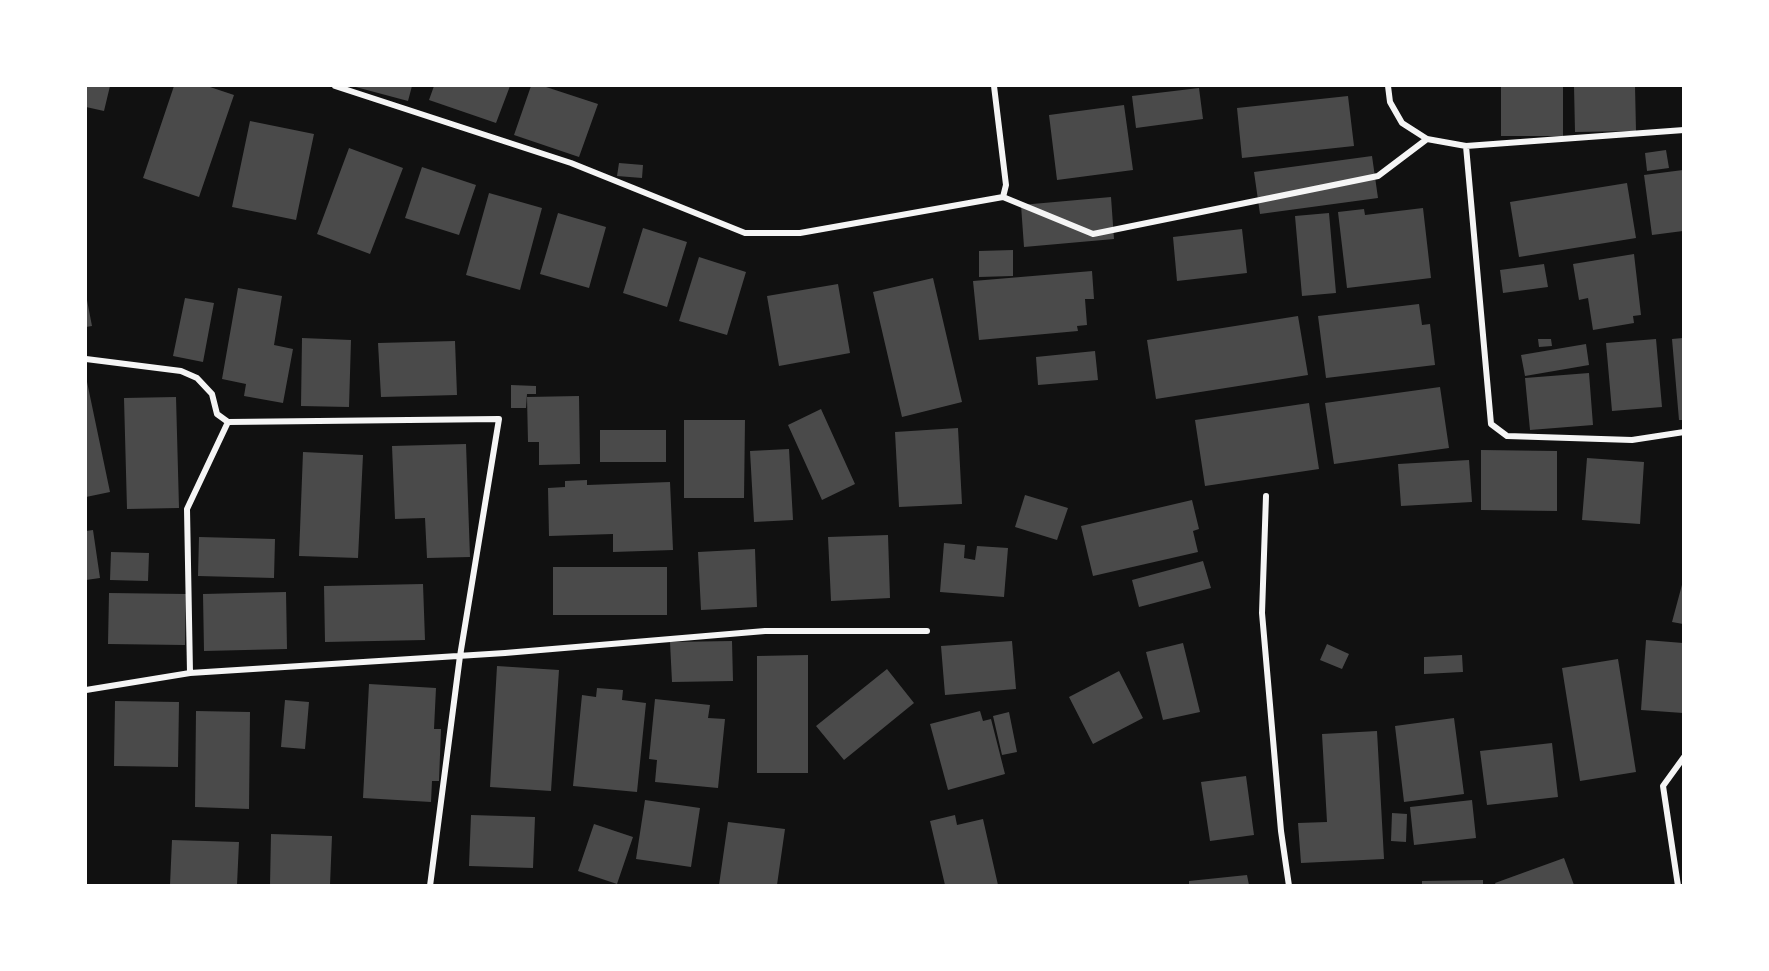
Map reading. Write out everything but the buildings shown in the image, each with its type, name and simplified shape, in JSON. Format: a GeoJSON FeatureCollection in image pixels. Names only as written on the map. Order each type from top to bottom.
{"type":"FeatureCollection","features":[{"type":"Feature","properties":{"kind":"street"},"geometry":{"type":"LineString","coordinates":[[335,86],[571,163],[745,233],[800,233],[1003,197],[1093,234],[1378,176],[1427,139]]}},
{"type":"Feature","properties":{"kind":"street"},"geometry":{"type":"LineString","coordinates":[[994,86],[1006,185],[1003,197]]}},
{"type":"Feature","properties":{"kind":"street"},"geometry":{"type":"LineString","coordinates":[[1388,86],[1390,102],[1402,123],[1427,139],[1466,146],[1683,130]]}},
{"type":"Feature","properties":{"kind":"street"},"geometry":{"type":"LineString","coordinates":[[1466,146],[1491,424],[1507,436],[1632,440],[1683,432]]}},
{"type":"Feature","properties":{"kind":"street"},"geometry":{"type":"LineString","coordinates":[[86,359],[181,371],[197,378],[212,394],[217,414],[228,423],[499,419],[460,656],[430,885]]}},
{"type":"Feature","properties":{"kind":"street"},"geometry":{"type":"LineString","coordinates":[[189,673],[187,510],[228,423]]}},
{"type":"Feature","properties":{"kind":"street"},"geometry":{"type":"LineString","coordinates":[[1266,496],[1262,613],[1281,831],[1289,885]]}},
{"type":"Feature","properties":{"kind":"street"},"geometry":{"type":"LineString","coordinates":[[86,690],[189,673],[460,656],[765,631],[927,631]]}},
{"type":"Feature","properties":{"kind":"street"},"geometry":{"type":"LineString","coordinates":[[1678,885],[1663,786],[1683,756]]}}]}
